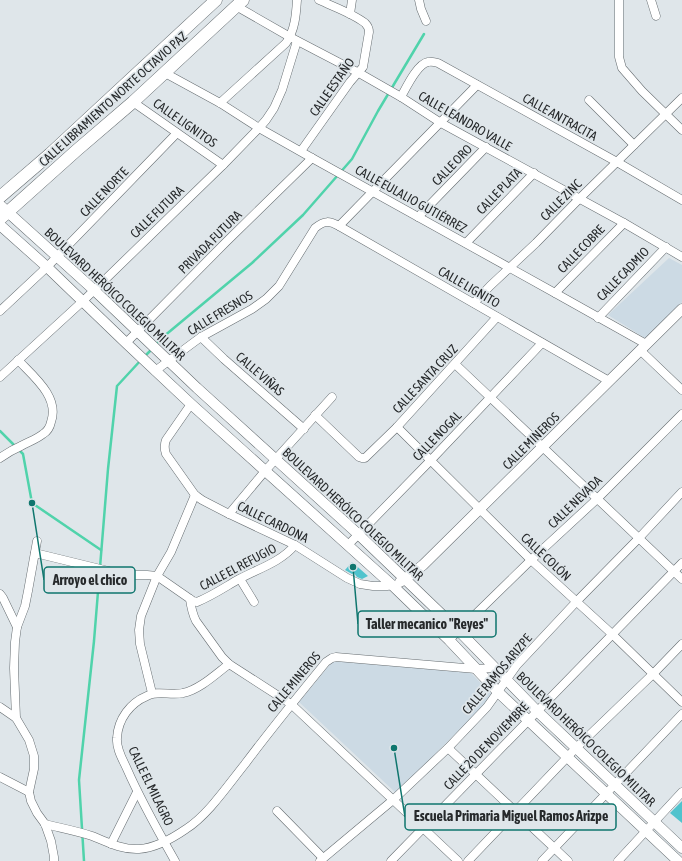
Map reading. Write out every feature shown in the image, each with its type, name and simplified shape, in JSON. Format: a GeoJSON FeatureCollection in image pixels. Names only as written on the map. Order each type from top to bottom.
{"type":"FeatureCollection","features":[{"type":"Feature","properties":{"kind":"main road","name":"CALLE LIBRAMIENTO NORTE OCTAVIO PAZ"},"geometry":{"type":"LineString","coordinates":[[0,198],[50,154],[216,0]]}},
{"type":"Feature","properties":{"kind":"main road","name":"CALLE LIBRAMIENTO NORTE OCTAVIO PAZ"},"geometry":{"type":"LineString","coordinates":[[2,212],[133,102],[240,3]]}},
{"type":"Feature","properties":{"kind":"street","name":"CALLE FUTURA"},"geometry":{"type":"LineString","coordinates":[[0,377],[83,301],[224,165],[266,120],[274,108],[282,90],[293,39],[297,0]]}},
{"type":"Feature","properties":{"kind":"street"},"geometry":{"type":"LineString","coordinates":[[319,0],[350,14],[352,0]]}},
{"type":"Feature","properties":{"kind":"street"},"geometry":{"type":"LineString","coordinates":[[419,0],[426,21]]}},
{"type":"Feature","properties":{"kind":"street"},"geometry":{"type":"LineString","coordinates":[[619,0],[619,57],[622,68],[642,91],[682,130]]}},
{"type":"Feature","properties":{"kind":"street"},"geometry":{"type":"LineString","coordinates":[[651,0],[656,16]]}},
{"type":"Feature","properties":{"kind":"street","name":"CALLE LEANDRO VALLE"},"geometry":{"type":"LineString","coordinates":[[240,3],[293,39],[359,73],[401,97],[441,123],[580,198],[682,256]]}},
{"type":"Feature","properties":{"kind":"street","name":"CALLE ESTAÑO"},"geometry":{"type":"LineString","coordinates":[[301,151],[363,66],[369,28],[366,24],[350,14]]}},
{"type":"Feature","properties":{"kind":"street"},"geometry":{"type":"LineString","coordinates":[[220,103],[286,43],[293,39]]}},
{"type":"Feature","properties":{"kind":"street","name":"CALLE ANTRACITA"},"geometry":{"type":"LineString","coordinates":[[401,97],[419,67],[429,62],[438,64],[617,162],[682,200]]}},
{"type":"Feature","properties":{"kind":"street","name":"CALLE EULALIO GUTIÉRREZ"},"geometry":{"type":"LineString","coordinates":[[165,73],[220,103],[259,128],[372,192],[466,243],[598,318],[643,347],[682,390]]}},
{"type":"Feature","properties":{"kind":"street"},"geometry":{"type":"LineString","coordinates":[[339,226],[477,85]]}},
{"type":"Feature","properties":{"kind":"street","name":"CALLE ZINC"},"geometry":{"type":"LineString","coordinates":[[474,303],[682,98]]}},
{"type":"Feature","properties":{"kind":"street"},"geometry":{"type":"LineString","coordinates":[[589,100],[634,145]]}},
{"type":"Feature","properties":{"kind":"street","name":"CALLE LIGNITOS"},"geometry":{"type":"LineString","coordinates":[[133,102],[224,165]]}},
{"type":"Feature","properties":{"kind":"street","name":"CALLE NORTE"},"geometry":{"type":"LineString","coordinates":[[0,311],[47,267],[177,133]]}},
{"type":"Feature","properties":{"kind":"street","name":"CALLE ORO"},"geometry":{"type":"LineString","coordinates":[[418,217],[486,147]]}},
{"type":"Feature","properties":{"kind":"street","name":"PRIVADA FUTURA"},"geometry":{"type":"LineString","coordinates":[[126,343],[312,158]]}},
{"type":"Feature","properties":{"kind":"street","name":"CALLE PLATA"},"geometry":{"type":"LineString","coordinates":[[466,243],[534,173]]}},
{"type":"Feature","properties":{"kind":"street","name":"BOULEVARD HERÓICO COLEGIO MILITAR"},"geometry":{"type":"LineString","coordinates":[[2,212],[57,256],[168,361],[358,534],[459,631],[506,680],[576,748],[682,848]]}},
{"type":"Feature","properties":{"kind":"street","name":"CALLE LIGNITO"},"geometry":{"type":"LineString","coordinates":[[316,228],[325,222],[331,222],[339,226],[609,381]]}},
{"type":"Feature","properties":{"kind":"street","name":"CALLE COBRE"},"geometry":{"type":"LineString","coordinates":[[555,293],[624,223]]}},
{"type":"Feature","properties":{"kind":"street","name":"BOULEVARD HERÓICO COLEGIO MILITAR"},"geometry":{"type":"LineString","coordinates":[[0,225],[47,267],[191,404],[392,585],[449,640],[498,692],[678,861]]}},
{"type":"Feature","properties":{"kind":"street","name":"CALLE FRESNOS"},"geometry":{"type":"LineString","coordinates":[[156,371],[201,337],[252,309],[266,299],[279,286],[316,228]]}},
{"type":"Feature","properties":{"kind":"street","name":"CALLE CADMIO"},"geometry":{"type":"LineString","coordinates":[[598,318],[666,247]]}},
{"type":"Feature","properties":{"kind":"street","name":"CALLE MINEROS"},"geometry":{"type":"LineString","coordinates":[[392,585],[405,579],[423,565],[682,309]]}},
{"type":"Feature","properties":{"kind":"street","name":"CALLE SANTA CRUZ"},"geometry":{"type":"LineString","coordinates":[[315,415],[360,457],[362,458],[368,456],[498,317]]}},
{"type":"Feature","properties":{"kind":"street","name":"CALLE VIÑAS"},"geometry":{"type":"LineString","coordinates":[[201,337],[304,429]]}},
{"type":"Feature","properties":{"kind":"street","name":"CALLE NOGAL"},"geometry":{"type":"LineString","coordinates":[[348,545],[542,343]]}},
{"type":"Feature","properties":{"kind":"street"},"geometry":{"type":"LineString","coordinates":[[0,458],[43,435],[49,428],[52,419],[54,407],[50,398],[42,386],[18,360]]}},
{"type":"Feature","properties":{"kind":"street"},"geometry":{"type":"LineString","coordinates":[[455,364],[682,579]]}},
{"type":"Feature","properties":{"kind":"street"},"geometry":{"type":"LineString","coordinates":[[229,514],[265,471],[332,397]]}},
{"type":"Feature","properties":{"kind":"street","name":"CALLE CARDONA"},"geometry":{"type":"LineString","coordinates":[[191,404],[166,440],[164,449],[195,495],[229,514],[295,545],[347,578],[360,584],[373,586],[392,585]]}},
{"type":"Feature","properties":{"kind":"street","name":"CALLE NEVADA"},"geometry":{"type":"LineString","coordinates":[[449,640],[531,560],[597,499],[682,414]]}},
{"type":"Feature","properties":{"kind":"street","name":"CALLE COLÓN"},"geometry":{"type":"LineString","coordinates":[[397,426],[531,560],[654,673],[682,702]]}},
{"type":"Feature","properties":{"kind":"street","name":"CALLE RAMOS ARIZPE"},"geometry":{"type":"LineString","coordinates":[[321,860],[393,800],[448,748],[487,707],[517,665],[682,492]]}},
{"type":"Feature","properties":{"kind":"street"},"geometry":{"type":"LineString","coordinates":[[195,495],[171,552],[157,576],[141,616],[138,630],[140,644],[152,693],[183,693],[191,690],[201,685],[229,664]]}},
{"type":"Feature","properties":{"kind":"street"},"geometry":{"type":"LineString","coordinates":[[16,718],[14,668],[15,642],[17,627],[25,606],[37,541]]}},
{"type":"Feature","properties":{"kind":"street","name":"CALLE EL REFUGIO"},"geometry":{"type":"LineString","coordinates":[[190,599],[197,602],[284,556],[290,552],[295,545]]}},
{"type":"Feature","properties":{"kind":"street"},"geometry":{"type":"LineString","coordinates":[[35,552],[125,575],[147,574],[157,576],[190,599],[192,614],[196,621],[229,664],[291,704],[458,861]]}},
{"type":"Feature","properties":{"kind":"street","name":"CALLE 20 DE NOVIEMBRE"},"geometry":{"type":"LineString","coordinates":[[391,861],[682,562]]}},
{"type":"Feature","properties":{"kind":"street"},"geometry":{"type":"LineString","coordinates":[[240,579],[254,602]]}},
{"type":"Feature","properties":{"kind":"street"},"geometry":{"type":"LineString","coordinates":[[0,594],[17,627]]}},
{"type":"Feature","properties":{"kind":"street"},"geometry":{"type":"LineString","coordinates":[[468,861],[567,757],[682,644]]}},
{"type":"Feature","properties":{"kind":"street","name":"CALLE MINEROS"},"geometry":{"type":"LineString","coordinates":[[45,824],[74,831],[129,849],[140,849],[152,846],[187,829],[220,796],[291,704],[326,662],[332,658],[336,657],[476,669],[495,668]]}},
{"type":"Feature","properties":{"kind":"street","name":"CALLE EL MILAGRO"},"geometry":{"type":"LineString","coordinates":[[152,693],[137,702],[128,710],[122,718],[116,740],[120,754],[137,792],[175,861]]}},
{"type":"Feature","properties":{"kind":"street"},"geometry":{"type":"LineString","coordinates":[[0,706],[16,718],[29,740],[34,756],[34,769],[29,792],[31,801],[45,824],[51,841],[54,861]]}},
{"type":"Feature","properties":{"kind":"street"},"geometry":{"type":"LineString","coordinates":[[542,861],[682,714]]}},
{"type":"Feature","properties":{"kind":"street"},"geometry":{"type":"LineString","coordinates":[[448,748],[568,861]]}},
{"type":"Feature","properties":{"kind":"street"},"geometry":{"type":"LineString","coordinates":[[0,777],[29,792]]}},
{"type":"Feature","properties":{"kind":"street"},"geometry":{"type":"LineString","coordinates":[[111,844],[137,792]]}},
{"type":"Feature","properties":{"kind":"street"},"geometry":{"type":"LineString","coordinates":[[618,861],[682,792]]}},
{"type":"Feature","properties":{"kind":"street"},"geometry":{"type":"LineString","coordinates":[[277,811],[321,860]]}},
{"type":"Feature","properties":{"kind":"shaded area"},"geometry":{"type":"Polygon","coordinates":[[[669,258],[682,265],[682,302],[645,338],[608,315],[669,258]]]}},
{"type":"Feature","properties":{"kind":"shaded area"},"geometry":{"type":"Polygon","coordinates":[[[333,661],[471,673],[493,696],[396,793],[299,702],[333,661]]]}},
{"type":"Feature","properties":{"kind":"building"},"geometry":{"type":"Polygon","coordinates":[[[352,562],[368,576],[362,579],[357,577],[354,573],[352,574],[345,570],[352,562]]]}},
{"type":"Feature","properties":{"kind":"building"},"geometry":{"type":"Polygon","coordinates":[[[682,801],[682,823],[670,813],[682,801]]]}},
{"type":"Feature","properties":{"kind":"waterway"},"geometry":{"type":"LineString","coordinates":[[155,345],[252,263],[303,215],[352,159],[378,111],[424,34]]}},
{"type":"Feature","properties":{"kind":"waterway"},"geometry":{"type":"LineString","coordinates":[[144,357],[152,349]]}},
{"type":"Feature","properties":{"kind":"waterway"},"geometry":{"type":"LineString","coordinates":[[84,861],[79,780],[94,641],[108,469],[117,386],[141,360]]}},
{"type":"Feature","properties":{"kind":"waterway"},"geometry":{"type":"LineString","coordinates":[[0,431],[15,446]]}},
{"type":"Feature","properties":{"kind":"waterway"},"geometry":{"type":"LineString","coordinates":[[19,450],[23,454],[32,503],[101,550]]}},
{"type":"Feature","properties":{"kind":"place","name":"Arroyo el chico"},"geometry":{"type":"Point","coordinates":[32,503]}},
{"type":"Feature","properties":{"kind":"place","name":"Taller mecanico \"Reyes\""},"geometry":{"type":"Point","coordinates":[353,567]}},
{"type":"Feature","properties":{"kind":"place","name":"Escuela Primaria Miguel Ramos Arizpe"},"geometry":{"type":"Point","coordinates":[394,748]}}]}
